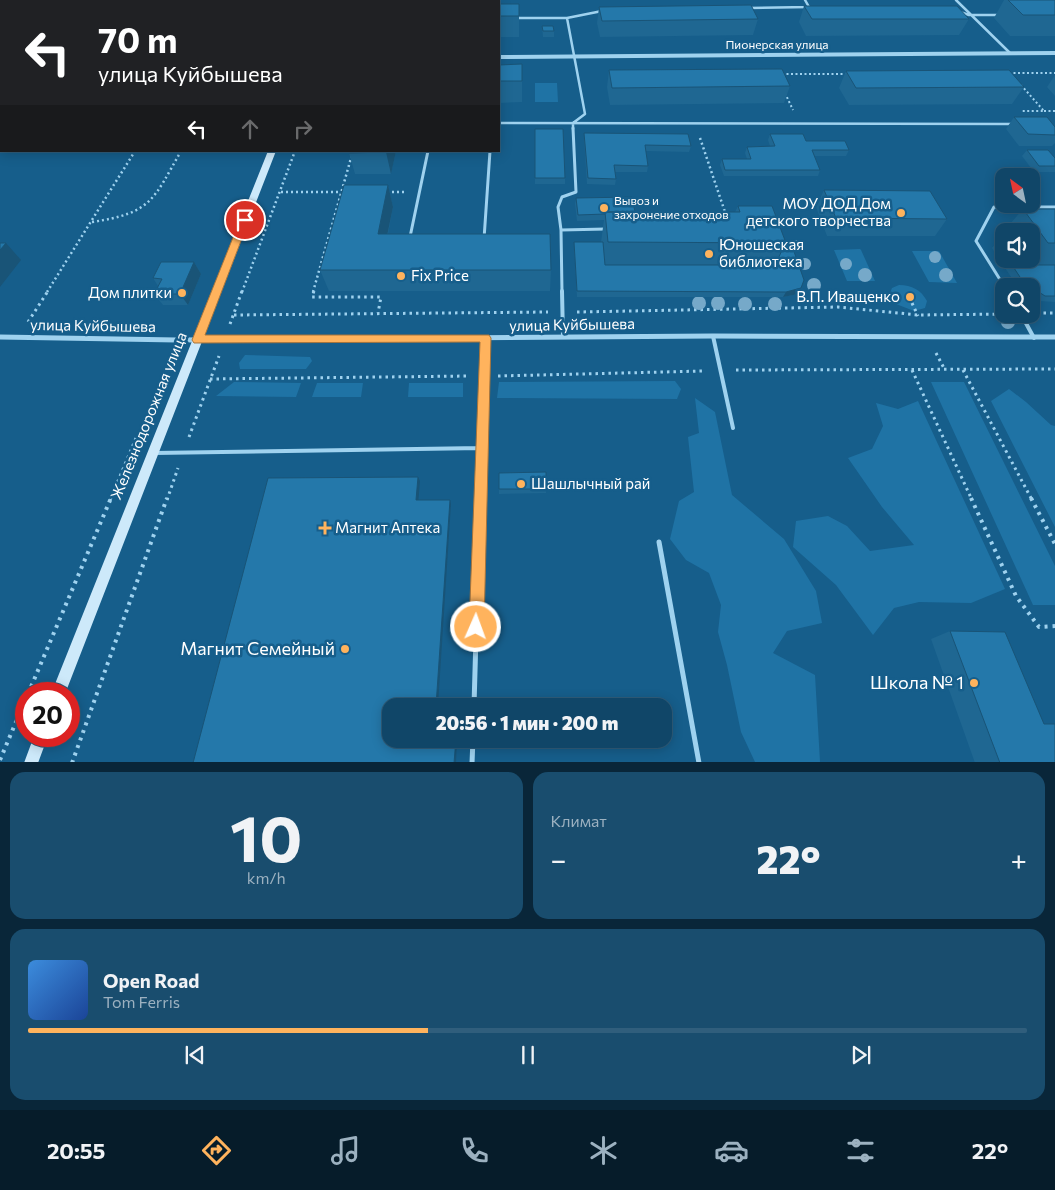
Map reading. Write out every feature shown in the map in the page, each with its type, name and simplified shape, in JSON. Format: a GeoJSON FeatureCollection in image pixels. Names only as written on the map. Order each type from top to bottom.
{"type":"FeatureCollection","features":[{"type":"Feature","properties":{"kind":"main road","name":"Железнодорожная улица"},"geometry":{"type":"LineString","coordinates":[[63,682],[272,152]]}},
{"type":"Feature","properties":{"kind":"main road"},"geometry":{"type":"LineString","coordinates":[[31,762],[37,747]]}},
{"type":"Feature","properties":{"kind":"street","name":"Пионерская улица"},"geometry":{"type":"LineString","coordinates":[[500,57],[1055,53]]}},
{"type":"Feature","properties":{"kind":"street","name":"улица Куйбышева"},"geometry":{"type":"LineString","coordinates":[[0,337],[198,340],[713,336],[1055,337]]}},
{"type":"Feature","properties":{"kind":"lane"},"geometry":{"type":"LineString","coordinates":[[741,8],[809,7],[804,0]]}},
{"type":"Feature","properties":{"kind":"lane"},"geometry":{"type":"LineString","coordinates":[[956,0],[969,15],[1000,40],[1010,53]]}},
{"type":"Feature","properties":{"kind":"lane"},"geometry":{"type":"LineString","coordinates":[[952,9],[969,15],[1007,15]]}},
{"type":"Feature","properties":{"kind":"lane"},"geometry":{"type":"LineString","coordinates":[[508,18],[567,18],[606,11]]}},
{"type":"Feature","properties":{"kind":"lane"},"geometry":{"type":"LineString","coordinates":[[567,18],[585,114],[573,123]]}},
{"type":"Feature","properties":{"kind":"lane"},"geometry":{"type":"LineString","coordinates":[[500,123],[1015,124]]}},
{"type":"Feature","properties":{"kind":"lane"},"geometry":{"type":"LineString","coordinates":[[564,337],[561,230],[558,207],[562,197],[576,192],[573,123]]}},
{"type":"Feature","properties":{"kind":"lane"},"geometry":{"type":"LineString","coordinates":[[408,244],[428,152]]}},
{"type":"Feature","properties":{"kind":"lane"},"geometry":{"type":"LineString","coordinates":[[484,244],[490,152]]}},
{"type":"Feature","properties":{"kind":"lane"},"geometry":{"type":"LineString","coordinates":[[999,278],[976,241],[994,207],[1055,207]]}},
{"type":"Feature","properties":{"kind":"lane"},"geometry":{"type":"LineString","coordinates":[[561,230],[611,229]]}},
{"type":"Feature","properties":{"kind":"lane"},"geometry":{"type":"LineString","coordinates":[[1026,323],[1034,338]]}},
{"type":"Feature","properties":{"kind":"lane"},"geometry":{"type":"LineString","coordinates":[[713,336],[733,428]]}},
{"type":"Feature","properties":{"kind":"lane"},"geometry":{"type":"LineString","coordinates":[[474,698],[485,338]]}},
{"type":"Feature","properties":{"kind":"lane"},"geometry":{"type":"LineString","coordinates":[[153,453],[482,448]]}},
{"type":"Feature","properties":{"kind":"lane"},"geometry":{"type":"LineString","coordinates":[[659,542],[700,762]]}},
{"type":"Feature","properties":{"kind":"lane"},"geometry":{"type":"LineString","coordinates":[[472,762],[473,748]]}},
{"type":"Feature","properties":{"kind":"path"},"geometry":{"type":"LineString","coordinates":[[1001,74],[1055,73]]}},
{"type":"Feature","properties":{"kind":"path"},"geometry":{"type":"LineString","coordinates":[[776,74],[854,74]]}},
{"type":"Feature","properties":{"kind":"path"},"geometry":{"type":"LineString","coordinates":[[783,89],[794,113]]}},
{"type":"Feature","properties":{"kind":"path"},"geometry":{"type":"LineString","coordinates":[[1044,111],[1055,111]]}},
{"type":"Feature","properties":{"kind":"path"},"geometry":{"type":"LineString","coordinates":[[696,124],[727,218]]}},
{"type":"Feature","properties":{"kind":"path"},"geometry":{"type":"LineString","coordinates":[[18,338],[134,152]]}},
{"type":"Feature","properties":{"kind":"path"},"geometry":{"type":"LineString","coordinates":[[92,222],[130,214],[145,207],[152,199],[180,152]]}},
{"type":"Feature","properties":{"kind":"path"},"geometry":{"type":"LineString","coordinates":[[353,152],[312,297],[381,297],[378,314]]}},
{"type":"Feature","properties":{"kind":"path"},"geometry":{"type":"LineString","coordinates":[[281,192],[350,192]]}},
{"type":"Feature","properties":{"kind":"path"},"geometry":{"type":"LineString","coordinates":[[380,192],[419,192]]}},
{"type":"Feature","properties":{"kind":"path"},"geometry":{"type":"LineString","coordinates":[[234,315],[838,307],[918,315],[995,314]]}},
{"type":"Feature","properties":{"kind":"path"},"geometry":{"type":"LineString","coordinates":[[1040,314],[1055,313]]}},
{"type":"Feature","properties":{"kind":"path"},"geometry":{"type":"LineString","coordinates":[[210,379],[483,376],[720,370],[1055,369]]}},
{"type":"Feature","properties":{"kind":"path"},"geometry":{"type":"LineString","coordinates":[[912,370],[1016,596],[1039,627],[1055,626]]}},
{"type":"Feature","properties":{"kind":"path"},"geometry":{"type":"LineString","coordinates":[[963,370],[1055,544]]}},
{"type":"Feature","properties":{"kind":"path"},"geometry":{"type":"LineString","coordinates":[[33,682],[139,431]]}},
{"type":"Feature","properties":{"kind":"path"},"geometry":{"type":"LineString","coordinates":[[0,760],[15,724]]}},
{"type":"Feature","properties":{"kind":"shaded area"},"geometry":{"type":"Polygon","coordinates":[[[535,83],[557,83],[558,102],[535,102],[535,83]]]}},
{"type":"Feature","properties":{"kind":"shaded area"},"geometry":{"type":"Polygon","coordinates":[[[860,249],[875,281],[847,281],[834,250],[860,249]]]}},
{"type":"Feature","properties":{"kind":"shaded area"},"geometry":{"type":"Polygon","coordinates":[[[912,251],[939,251],[957,283],[929,282],[912,251]]]}},
{"type":"Feature","properties":{"kind":"shaded area"},"geometry":{"type":"Polygon","coordinates":[[[899,285],[912,287],[919,291],[927,301],[925,308],[914,311],[896,304],[890,293],[892,288],[899,285]]]}},
{"type":"Feature","properties":{"kind":"shaded area"},"geometry":{"type":"Polygon","coordinates":[[[245,355],[310,357],[312,361],[306,369],[240,369],[239,363],[245,355]]]}},
{"type":"Feature","properties":{"kind":"shaded area"},"geometry":{"type":"Polygon","coordinates":[[[675,381],[681,389],[677,399],[497,398],[499,382],[675,381]]]}},
{"type":"Feature","properties":{"kind":"shaded area"},"geometry":{"type":"Polygon","coordinates":[[[234,382],[301,383],[296,397],[216,396],[234,382]]]}},
{"type":"Feature","properties":{"kind":"shaded area"},"geometry":{"type":"Polygon","coordinates":[[[931,382],[964,382],[1055,566],[1055,605],[1033,605],[931,382]]]}},
{"type":"Feature","properties":{"kind":"shaded area"},"geometry":{"type":"Polygon","coordinates":[[[317,383],[363,383],[361,397],[312,397],[317,383]]]}},
{"type":"Feature","properties":{"kind":"shaded area"},"geometry":{"type":"Polygon","coordinates":[[[409,383],[463,383],[463,397],[408,397],[409,383]]]}},
{"type":"Feature","properties":{"kind":"shaded area"},"geometry":{"type":"Polygon","coordinates":[[[1009,389],[1051,425],[1055,426],[1055,527],[991,401],[1009,389]]]}},
{"type":"Feature","properties":{"kind":"shaded area"},"geometry":{"type":"Polygon","coordinates":[[[695,398],[715,412],[732,495],[784,539],[816,591],[822,623],[787,631],[773,653],[815,675],[820,762],[755,762],[741,732],[718,632],[721,605],[709,573],[686,560],[670,539],[679,501],[694,492],[688,437],[699,433],[695,398]]]}},
{"type":"Feature","properties":{"kind":"shaded area"},"geometry":{"type":"Polygon","coordinates":[[[918,401],[1005,589],[971,603],[919,602],[894,608],[873,635],[836,585],[793,547],[796,521],[828,516],[847,526],[870,551],[914,545],[882,507],[848,458],[872,449],[883,426],[876,403],[898,409],[918,401]]]}},
{"type":"Feature","properties":{"kind":"building"},"geometry":{"type":"Polygon","coordinates":[[[1008,0],[1055,0],[1055,15],[1023,15],[1008,0]]]}},
{"type":"Feature","properties":{"kind":"building"},"geometry":{"type":"Polygon","coordinates":[[[500,4],[519,4],[519,16],[500,16],[500,4]]]}},
{"type":"Feature","properties":{"kind":"building"},"geometry":{"type":"Polygon","coordinates":[[[751,5],[758,19],[602,21],[599,7],[751,5]]]}},
{"type":"Feature","properties":{"kind":"building"},"geometry":{"type":"Polygon","coordinates":[[[804,6],[957,6],[969,19],[812,19],[804,6]]]}},
{"type":"Feature","properties":{"kind":"building"},"geometry":{"type":"Polygon","coordinates":[[[542,26],[553,26],[554,31],[543,31],[542,26]]]}},
{"type":"Feature","properties":{"kind":"building"},"geometry":{"type":"Polygon","coordinates":[[[522,64],[522,81],[500,81],[500,65],[522,64]]]}},
{"type":"Feature","properties":{"kind":"building"},"geometry":{"type":"Polygon","coordinates":[[[782,69],[790,86],[612,88],[609,70],[782,69]]]}},
{"type":"Feature","properties":{"kind":"building"},"geometry":{"type":"Polygon","coordinates":[[[1009,70],[1024,87],[856,88],[846,71],[1009,70]]]}},
{"type":"Feature","properties":{"kind":"building"},"geometry":{"type":"Polygon","coordinates":[[[1014,117],[1047,117],[1055,127],[1055,135],[1028,134],[1014,117]]]}},
{"type":"Feature","properties":{"kind":"building"},"geometry":{"type":"Polygon","coordinates":[[[535,129],[563,129],[565,178],[535,178],[535,129]]]}},
{"type":"Feature","properties":{"kind":"building"},"geometry":{"type":"Polygon","coordinates":[[[584,133],[688,134],[691,146],[645,145],[648,166],[614,165],[616,179],[588,178],[584,133]]]}},
{"type":"Feature","properties":{"kind":"building"},"geometry":{"type":"Polygon","coordinates":[[[770,134],[803,134],[806,141],[845,141],[849,150],[812,150],[820,170],[725,170],[722,159],[751,159],[747,147],[775,146],[770,134]]]}},
{"type":"Feature","properties":{"kind":"building"},"geometry":{"type":"Polygon","coordinates":[[[1027,150],[1048,150],[1055,158],[1055,166],[1039,166],[1027,150]]]}},
{"type":"Feature","properties":{"kind":"building"},"geometry":{"type":"Polygon","coordinates":[[[349,152],[386,152],[349,153],[349,152]]]}},
{"type":"Feature","properties":{"kind":"building"},"geometry":{"type":"Polygon","coordinates":[[[344,185],[388,185],[378,234],[550,234],[551,270],[320,270],[344,185]]]}},
{"type":"Feature","properties":{"kind":"building"},"geometry":{"type":"Polygon","coordinates":[[[824,190],[930,191],[947,219],[836,218],[824,190]]]}},
{"type":"Feature","properties":{"kind":"building"},"geometry":{"type":"Polygon","coordinates":[[[632,197],[635,212],[605,212],[605,214],[578,215],[576,198],[632,197]]]}},
{"type":"Feature","properties":{"kind":"building"},"geometry":{"type":"Polygon","coordinates":[[[738,206],[772,206],[786,243],[608,242],[605,212],[740,212],[738,206]]]}},
{"type":"Feature","properties":{"kind":"building"},"geometry":{"type":"Polygon","coordinates":[[[1040,209],[1055,209],[1055,243],[1048,243],[1040,232],[1040,223],[1033,223],[1026,213],[1040,213],[1040,209]]]}},
{"type":"Feature","properties":{"kind":"building"},"geometry":{"type":"Polygon","coordinates":[[[574,242],[603,242],[605,265],[775,265],[786,242],[791,243],[804,280],[801,288],[786,292],[577,291],[574,242]]]}},
{"type":"Feature","properties":{"kind":"building"},"geometry":{"type":"Polygon","coordinates":[[[0,243],[6,243],[0,250],[0,243]]]}},
{"type":"Feature","properties":{"kind":"building"},"geometry":{"type":"Polygon","coordinates":[[[161,262],[194,262],[180,294],[154,294],[162,279],[153,278],[161,262]]]}},
{"type":"Feature","properties":{"kind":"building"},"geometry":{"type":"Polygon","coordinates":[[[1040,265],[1055,265],[1055,296],[1045,296],[1040,293],[1040,278],[1021,278],[1014,268],[1040,268],[1040,265]]]}},
{"type":"Feature","properties":{"kind":"building"},"geometry":{"type":"Polygon","coordinates":[[[546,472],[546,489],[499,489],[499,473],[546,472]]]}},
{"type":"Feature","properties":{"kind":"building"},"geometry":{"type":"Polygon","coordinates":[[[418,477],[416,500],[450,500],[437,698],[382,698],[382,748],[455,748],[454,762],[193,762],[268,478],[418,477]]]}},
{"type":"Feature","properties":{"kind":"building","name":"Школа № 1"},"geometry":{"type":"Polygon","coordinates":[[[950,631],[1005,632],[1044,724],[1055,724],[1055,762],[1000,762],[950,631]]]}},
{"type":"Feature","properties":{"kind":"place","name":"Вывоз и захронение отходов"},"geometry":{"type":"Point","coordinates":[604,208]}},
{"type":"Feature","properties":{"kind":"place","name":"МОУ ДОД Дом детского творчества"},"geometry":{"type":"Point","coordinates":[901,213]}},
{"type":"Feature","properties":{"kind":"place","name":"Юношеская библиотека"},"geometry":{"type":"Point","coordinates":[709,254]}},
{"type":"Feature","properties":{"kind":"place","name":"Fix Price"},"geometry":{"type":"Point","coordinates":[401,276]}},
{"type":"Feature","properties":{"kind":"place","name":"Дом плитки"},"geometry":{"type":"Point","coordinates":[182,293]}},
{"type":"Feature","properties":{"kind":"place","name":"В.П. Иващенко"},"geometry":{"type":"Point","coordinates":[910,297]}},
{"type":"Feature","properties":{"kind":"place","name":"Шашлычный рай"},"geometry":{"type":"Point","coordinates":[521,484]}},
{"type":"Feature","properties":{"kind":"place","name":"Магнит Аптека"},"geometry":{"type":"Point","coordinates":[325,528]}},
{"type":"Feature","properties":{"kind":"place","name":"Магнит Семейный"},"geometry":{"type":"Point","coordinates":[345,649]}},
{"type":"Feature","properties":{"kind":"place","name":"Школа № 1"},"geometry":{"type":"Point","coordinates":[974,683]}},
{"type":"Feature","properties":{"kind":"route"},"geometry":{"type":"LineString","coordinates":[[245,220],[198,340],[485,338],[476,627]]}}]}
